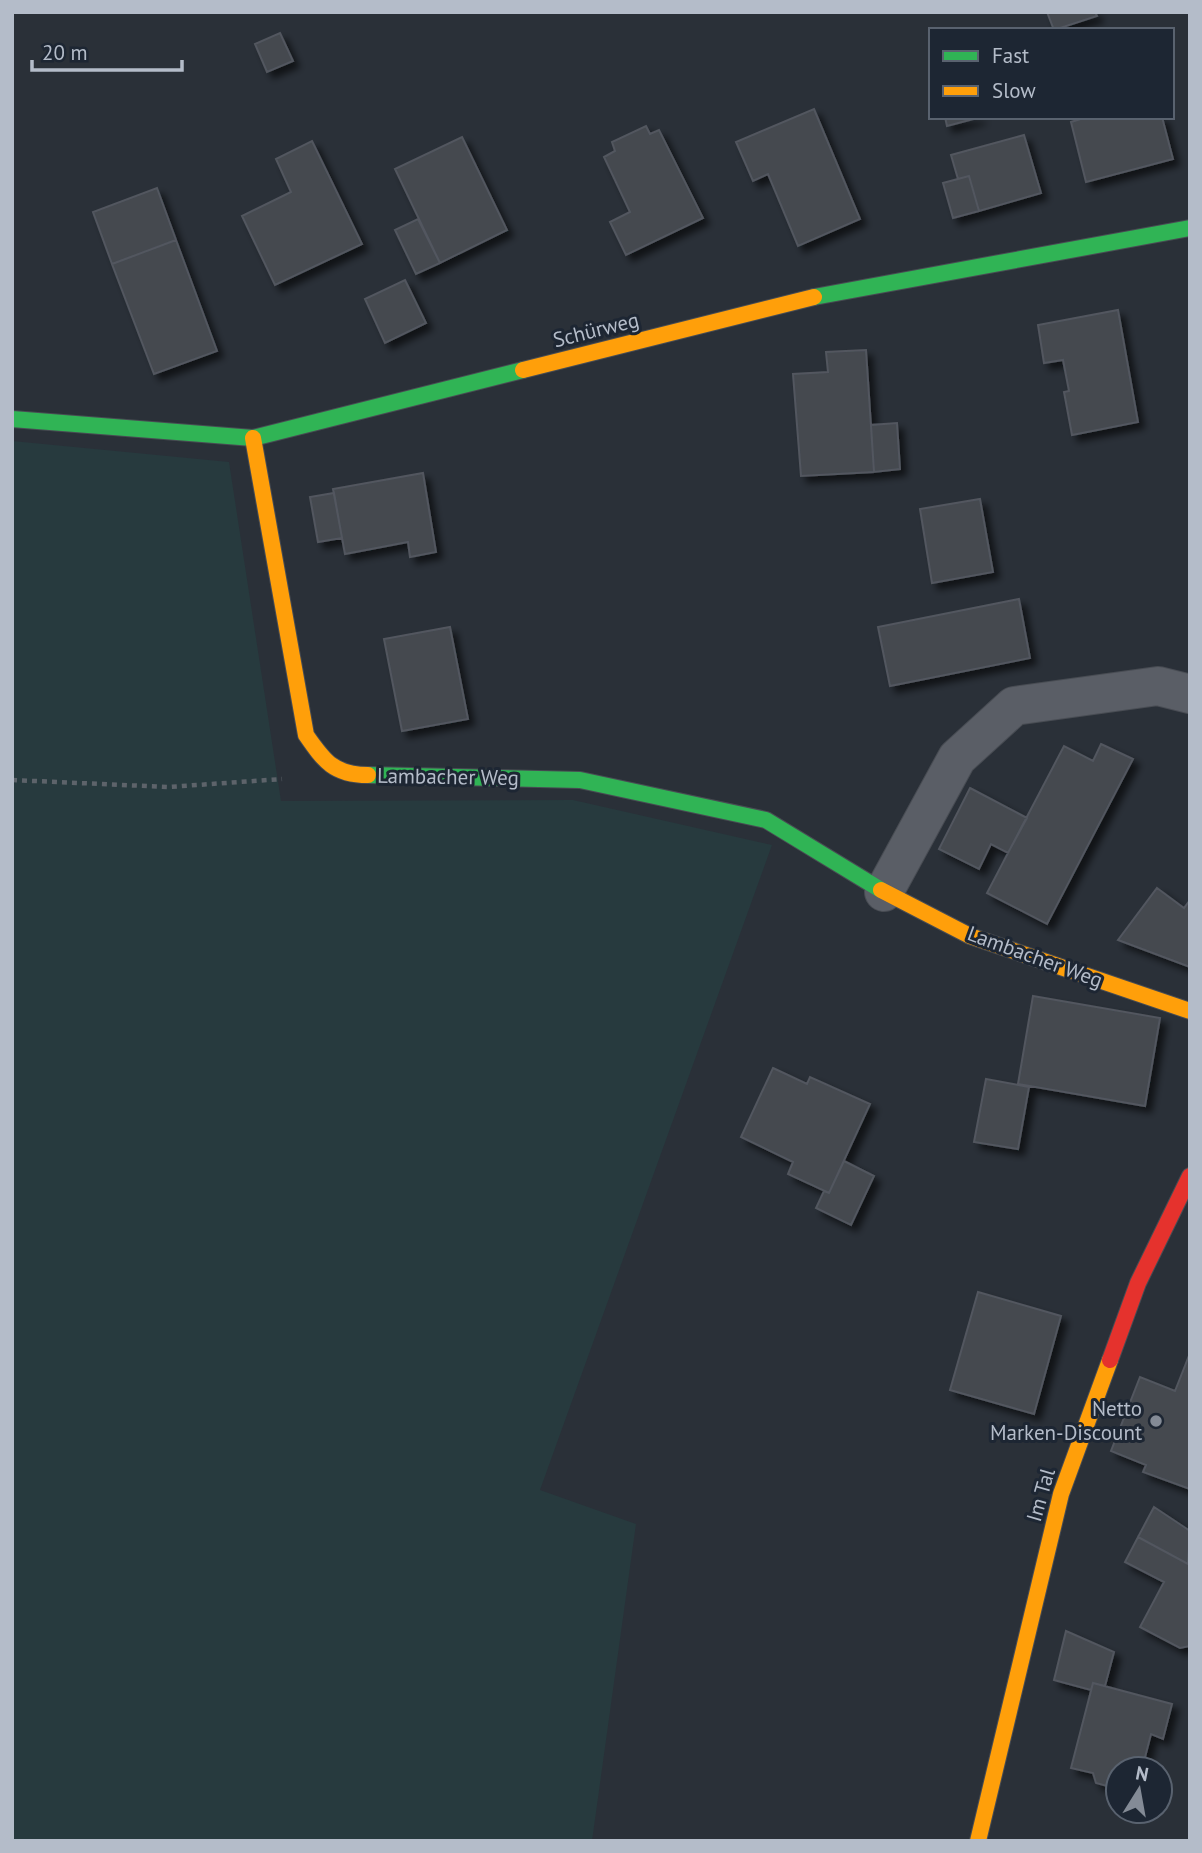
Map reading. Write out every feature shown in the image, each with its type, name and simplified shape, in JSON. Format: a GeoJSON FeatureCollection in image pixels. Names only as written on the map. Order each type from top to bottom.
{"type":"FeatureCollection","features":[{"type":"Feature","properties":{"kind":"street","name":"Schürweg"},"geometry":{"type":"LineString","coordinates":[[12,419],[253,438],[825,293],[1190,228]]}},
{"type":"Feature","properties":{"kind":"street"},"geometry":{"type":"LineString","coordinates":[[253,438],[306,735],[324,762]]}},
{"type":"Feature","properties":{"kind":"street"},"geometry":{"type":"LineString","coordinates":[[884,892],[957,758],[1014,706],[1158,686],[1190,694]]}},
{"type":"Feature","properties":{"kind":"street","name":"Lambacher Weg"},"geometry":{"type":"LineString","coordinates":[[324,762],[351,775],[580,780],[766,820],[884,892],[970,936],[1190,1011]]}},
{"type":"Feature","properties":{"kind":"street","name":"Im Tal"},"geometry":{"type":"LineString","coordinates":[[978,1841],[1061,1494],[1138,1283],[1190,1176]]}},
{"type":"Feature","properties":{"kind":"path"},"geometry":{"type":"LineString","coordinates":[[12,780],[168,787],[295,778],[324,762]]}},
{"type":"Feature","properties":{"kind":"green space"},"geometry":{"type":"Polygon","coordinates":[[[12,441],[229,462],[281,801],[573,800],[772,845],[540,1490],[636,1524],[592,1841],[12,1841],[12,441]]]}},
{"type":"Feature","properties":{"kind":"building"},"geometry":{"type":"Polygon","coordinates":[[[1047,12],[1095,12],[1097,16],[1060,28],[1053,28],[1047,12]]]}},
{"type":"Feature","properties":{"kind":"building"},"geometry":{"type":"Polygon","coordinates":[[[280,33],[293,61],[267,72],[255,44],[280,33]]]}},
{"type":"Feature","properties":{"kind":"building"},"geometry":{"type":"Polygon","coordinates":[[[814,109],[860,219],[798,246],[768,174],[753,181],[736,142],[814,109]]]}},
{"type":"Feature","properties":{"kind":"building"},"geometry":{"type":"Polygon","coordinates":[[[945,119],[973,119],[947,126],[945,119]]]}},
{"type":"Feature","properties":{"kind":"building"},"geometry":{"type":"Polygon","coordinates":[[[1081,119],[1163,119],[1173,159],[1086,182],[1071,122],[1081,119]]]}},
{"type":"Feature","properties":{"kind":"building"},"geometry":{"type":"Polygon","coordinates":[[[646,126],[650,134],[659,130],[703,218],[626,255],[610,222],[630,212],[604,157],[615,151],[612,142],[646,126]]]}},
{"type":"Feature","properties":{"kind":"building"},"geometry":{"type":"Polygon","coordinates":[[[1024,135],[1041,193],[979,211],[969,176],[958,179],[951,155],[1024,135]]]}},
{"type":"Feature","properties":{"kind":"building"},"geometry":{"type":"Polygon","coordinates":[[[462,137],[507,230],[440,263],[395,169],[462,137]]]}},
{"type":"Feature","properties":{"kind":"building"},"geometry":{"type":"Polygon","coordinates":[[[312,141],[362,244],[275,285],[242,216],[291,192],[276,159],[312,141]]]}},
{"type":"Feature","properties":{"kind":"building"},"geometry":{"type":"Polygon","coordinates":[[[969,176],[979,211],[953,218],[943,183],[969,176]]]}},
{"type":"Feature","properties":{"kind":"building"},"geometry":{"type":"Polygon","coordinates":[[[157,188],[176,240],[112,264],[93,212],[157,188]]]}},
{"type":"Feature","properties":{"kind":"building"},"geometry":{"type":"Polygon","coordinates":[[[418,219],[440,263],[416,274],[395,230],[418,219]]]}},
{"type":"Feature","properties":{"kind":"building"},"geometry":{"type":"Polygon","coordinates":[[[176,240],[217,351],[154,374],[112,264],[176,240]]]}},
{"type":"Feature","properties":{"kind":"building"},"geometry":{"type":"Polygon","coordinates":[[[405,280],[426,323],[385,343],[365,299],[405,280]]]}},
{"type":"Feature","properties":{"kind":"building"},"geometry":{"type":"Polygon","coordinates":[[[1118,310],[1138,422],[1072,435],[1064,392],[1069,391],[1063,360],[1044,363],[1038,325],[1118,310]]]}},
{"type":"Feature","properties":{"kind":"building"},"geometry":{"type":"Polygon","coordinates":[[[866,350],[874,472],[801,476],[793,374],[828,372],[826,352],[866,350]]]}},
{"type":"Feature","properties":{"kind":"building"},"geometry":{"type":"Polygon","coordinates":[[[897,423],[900,469],[874,472],[871,425],[897,423]]]}},
{"type":"Feature","properties":{"kind":"building"},"geometry":{"type":"Polygon","coordinates":[[[423,473],[436,552],[410,557],[408,542],[345,554],[333,489],[423,473]]]}},
{"type":"Feature","properties":{"kind":"building"},"geometry":{"type":"Polygon","coordinates":[[[334,493],[342,538],[318,542],[310,497],[334,493]]]}},
{"type":"Feature","properties":{"kind":"building"},"geometry":{"type":"Polygon","coordinates":[[[980,499],[993,572],[932,583],[920,509],[980,499]]]}},
{"type":"Feature","properties":{"kind":"building"},"geometry":{"type":"Polygon","coordinates":[[[1019,599],[1030,658],[890,686],[878,627],[1019,599]]]}},
{"type":"Feature","properties":{"kind":"building"},"geometry":{"type":"Polygon","coordinates":[[[450,627],[468,719],[402,731],[384,639],[450,627]]]}},
{"type":"Feature","properties":{"kind":"building"},"geometry":{"type":"Polygon","coordinates":[[[1101,744],[1133,759],[1047,924],[987,893],[1064,746],[1093,761],[1101,744]]]}},
{"type":"Feature","properties":{"kind":"building"},"geometry":{"type":"Polygon","coordinates":[[[970,788],[1027,818],[1008,853],[991,844],[979,869],[939,849],[970,788]]]}},
{"type":"Feature","properties":{"kind":"building"},"geometry":{"type":"Polygon","coordinates":[[[1157,888],[1184,908],[1190,900],[1190,967],[1118,940],[1157,888]]]}},
{"type":"Feature","properties":{"kind":"building"},"geometry":{"type":"Polygon","coordinates":[[[1033,996],[1160,1018],[1145,1106],[1018,1084],[1033,996]]]}},
{"type":"Feature","properties":{"kind":"building"},"geometry":{"type":"Polygon","coordinates":[[[773,1068],[807,1084],[810,1077],[870,1104],[829,1193],[788,1174],[793,1162],[741,1137],[773,1068]]]}},
{"type":"Feature","properties":{"kind":"building"},"geometry":{"type":"Polygon","coordinates":[[[986,1079],[1029,1087],[1018,1149],[974,1142],[986,1079]]]}},
{"type":"Feature","properties":{"kind":"building"},"geometry":{"type":"Polygon","coordinates":[[[844,1161],[874,1176],[851,1225],[816,1208],[824,1191],[829,1193],[844,1161]]]}},
{"type":"Feature","properties":{"kind":"building"},"geometry":{"type":"Polygon","coordinates":[[[978,1292],[1061,1316],[1034,1414],[950,1390],[978,1292]]]}},
{"type":"Feature","properties":{"kind":"building","name":"Netto Marken-Discount"},"geometry":{"type":"Polygon","coordinates":[[[1190,1353],[1190,1489],[1143,1472],[1146,1465],[1111,1451],[1140,1377],[1175,1391],[1190,1353]]]}},
{"type":"Feature","properties":{"kind":"building"},"geometry":{"type":"Polygon","coordinates":[[[1154,1507],[1190,1531],[1188,1564],[1138,1537],[1154,1507]]]}},
{"type":"Feature","properties":{"kind":"building"},"geometry":{"type":"Polygon","coordinates":[[[1138,1537],[1190,1565],[1190,1646],[1180,1648],[1140,1627],[1164,1582],[1125,1562],[1138,1537]]]}},
{"type":"Feature","properties":{"kind":"building"},"geometry":{"type":"Polygon","coordinates":[[[1066,1631],[1114,1652],[1105,1686],[1093,1683],[1091,1690],[1054,1680],[1066,1631]]]}},
{"type":"Feature","properties":{"kind":"building"},"geometry":{"type":"Polygon","coordinates":[[[1093,1683],[1172,1704],[1163,1739],[1151,1734],[1146,1755],[1104,1755],[1104,1785],[1096,1783],[1093,1773],[1071,1768],[1093,1683]]]}},
{"type":"Feature","properties":{"kind":"traffic: fast"},"geometry":{"type":"LineString","coordinates":[[814,297],[1190,228]]}},
{"type":"Feature","properties":{"kind":"traffic: fast"},"geometry":{"type":"LineString","coordinates":[[12,419],[253,438],[523,370]]}},
{"type":"Feature","properties":{"kind":"traffic: fast"},"geometry":{"type":"LineString","coordinates":[[368,775],[580,780],[766,820],[881,890]]}},
{"type":"Feature","properties":{"kind":"traffic: slow"},"geometry":{"type":"LineString","coordinates":[[523,370],[814,297]]}},
{"type":"Feature","properties":{"kind":"traffic: slow"},"geometry":{"type":"LineString","coordinates":[[253,438],[306,735],[331,765],[346,772],[368,775]]}},
{"type":"Feature","properties":{"kind":"traffic: slow"},"geometry":{"type":"LineString","coordinates":[[881,890],[970,936],[1190,1011]]}},
{"type":"Feature","properties":{"kind":"traffic: slow"},"geometry":{"type":"LineString","coordinates":[[978,1841],[1061,1494],[1110,1360]]}},
{"type":"Feature","properties":{"kind":"traffic: jam"},"geometry":{"type":"LineString","coordinates":[[1110,1360],[1138,1283],[1190,1176]]}},
{"type":"Feature","properties":{"kind":"place","name":"Netto Marken-Discount"},"geometry":{"type":"Point","coordinates":[1156,1421]}}]}
